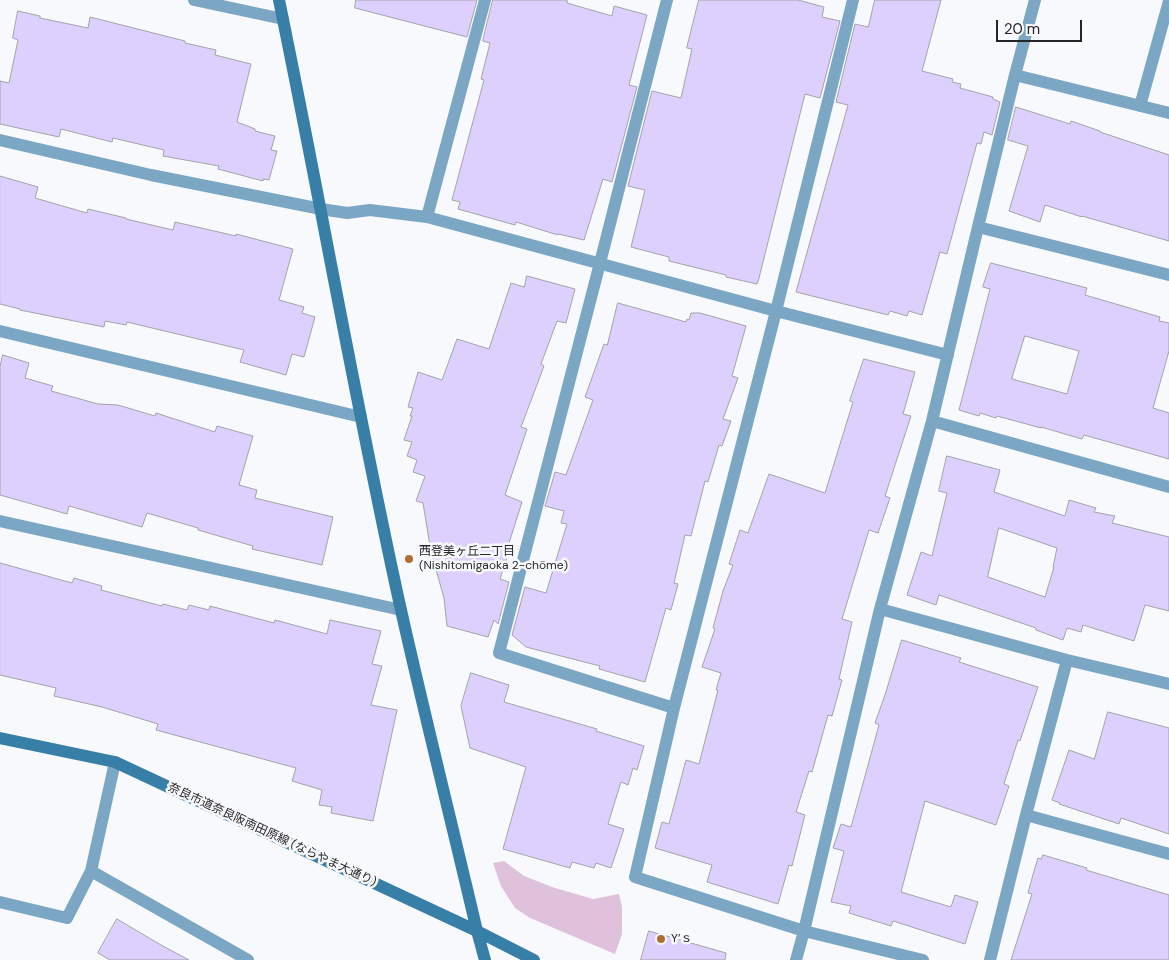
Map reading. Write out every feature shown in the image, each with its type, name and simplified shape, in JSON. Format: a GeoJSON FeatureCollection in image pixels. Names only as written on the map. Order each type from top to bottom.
{"type":"FeatureCollection","features":[{"type":"Feature","properties":{"kind":"street"},"geometry":{"type":"LineString","coordinates":[[194,0],[283,19]]}},
{"type":"Feature","properties":{"kind":"street"},"geometry":{"type":"LineString","coordinates":[[279,0],[401,610],[485,960]]}},
{"type":"Feature","properties":{"kind":"street"},"geometry":{"type":"LineString","coordinates":[[427,217],[485,0]]}},
{"type":"Feature","properties":{"kind":"street"},"geometry":{"type":"LineString","coordinates":[[667,0],[498,653],[674,708]]}},
{"type":"Feature","properties":{"kind":"street"},"geometry":{"type":"LineString","coordinates":[[853,0],[776,312],[674,708],[635,877],[804,931],[923,960]]}},
{"type":"Feature","properties":{"kind":"street"},"geometry":{"type":"LineString","coordinates":[[796,960],[880,609],[932,421],[1015,75],[1035,0]]}},
{"type":"Feature","properties":{"kind":"street"},"geometry":{"type":"LineString","coordinates":[[1140,106],[1169,1]]}},
{"type":"Feature","properties":{"kind":"street"},"geometry":{"type":"LineString","coordinates":[[1015,75],[1169,113]]}},
{"type":"Feature","properties":{"kind":"street"},"geometry":{"type":"LineString","coordinates":[[0,140],[151,175],[321,209],[347,213],[370,210],[427,217],[776,312],[948,355]]}},
{"type":"Feature","properties":{"kind":"street"},"geometry":{"type":"LineString","coordinates":[[978,227],[1169,275]]}},
{"type":"Feature","properties":{"kind":"street"},"geometry":{"type":"LineString","coordinates":[[0,331],[361,417]]}},
{"type":"Feature","properties":{"kind":"street"},"geometry":{"type":"LineString","coordinates":[[932,421],[1169,486]]}},
{"type":"Feature","properties":{"kind":"street"},"geometry":{"type":"LineString","coordinates":[[0,521],[401,610]]}},
{"type":"Feature","properties":{"kind":"street"},"geometry":{"type":"LineString","coordinates":[[880,609],[1067,660],[1169,684]]}},
{"type":"Feature","properties":{"kind":"street"},"geometry":{"type":"LineString","coordinates":[[990,960],[1067,660]]}},
{"type":"Feature","properties":{"kind":"street","name":"奈良市道奈良阪南田原線 (ならやま大通り)"},"geometry":{"type":"LineString","coordinates":[[0,738],[115,762],[477,931],[534,960]]}},
{"type":"Feature","properties":{"kind":"street"},"geometry":{"type":"LineString","coordinates":[[0,902],[67,918],[91,870],[115,762]]}},
{"type":"Feature","properties":{"kind":"street"},"geometry":{"type":"LineString","coordinates":[[1026,816],[1169,854]]}},
{"type":"Feature","properties":{"kind":"street"},"geometry":{"type":"LineString","coordinates":[[91,870],[248,960]]}},
{"type":"Feature","properties":{"kind":"shaded area"},"geometry":{"type":"Polygon","coordinates":[[[504,861],[524,876],[552,887],[593,899],[619,894],[622,907],[622,934],[615,954],[530,918],[515,908],[501,886],[493,863],[504,861]]]}},
{"type":"Feature","properties":{"kind":"building"},"geometry":{"type":"Polygon","coordinates":[[[356,0],[477,0],[467,37],[355,8],[356,0]]]}},
{"type":"Feature","properties":{"kind":"building"},"geometry":{"type":"Polygon","coordinates":[[[493,0],[567,0],[567,3],[612,16],[614,6],[647,15],[629,85],[637,87],[612,182],[603,179],[584,240],[558,235],[516,222],[515,225],[458,209],[460,202],[452,200],[484,80],[481,79],[490,43],[483,41],[493,0]]]}},
{"type":"Feature","properties":{"kind":"building"},"geometry":{"type":"Polygon","coordinates":[[[699,0],[798,0],[824,7],[822,17],[840,21],[820,98],[805,94],[757,284],[669,261],[669,257],[631,247],[645,190],[628,186],[652,91],[681,98],[692,49],[687,48],[699,0]]]}},
{"type":"Feature","properties":{"kind":"building"},"geometry":{"type":"Polygon","coordinates":[[[875,0],[941,0],[922,71],[953,79],[952,82],[961,84],[960,88],[993,97],[993,99],[1000,102],[992,135],[984,132],[981,144],[977,143],[947,254],[940,252],[922,315],[909,311],[907,316],[890,311],[888,315],[796,292],[848,105],[836,102],[855,24],[868,27],[875,0]]]}},
{"type":"Feature","properties":{"kind":"building"},"geometry":{"type":"Polygon","coordinates":[[[18,11],[40,16],[40,18],[88,28],[90,17],[216,50],[215,55],[251,64],[237,122],[255,129],[255,131],[275,136],[271,150],[277,151],[269,180],[263,179],[263,181],[218,169],[219,166],[163,156],[164,150],[113,138],[112,142],[61,129],[59,137],[0,124],[0,81],[9,83],[18,40],[13,38],[18,11]]]}},
{"type":"Feature","properties":{"kind":"building"},"geometry":{"type":"Polygon","coordinates":[[[1016,107],[1070,124],[1071,121],[1169,155],[1169,241],[1045,205],[1040,222],[1009,211],[1028,146],[1008,140],[1016,107]]]}},
{"type":"Feature","properties":{"kind":"building"},"geometry":{"type":"Polygon","coordinates":[[[0,176],[38,187],[35,198],[87,213],[88,209],[173,230],[175,222],[236,236],[236,234],[293,249],[279,300],[304,307],[302,313],[315,317],[304,357],[292,354],[286,375],[240,362],[244,350],[127,322],[126,325],[105,321],[104,327],[20,310],[0,304],[0,176]]]}},
{"type":"Feature","properties":{"kind":"building"},"geometry":{"type":"Polygon","coordinates":[[[991,263],[1087,288],[1085,295],[1160,317],[1159,321],[1169,323],[1169,351],[1153,408],[1169,413],[1169,459],[1084,435],[1082,439],[997,416],[996,418],[980,413],[979,416],[959,410],[990,289],[983,287],[991,263]],[[1025,336],[1012,379],[1067,394],[1079,351],[1025,336]]]}},
{"type":"Feature","properties":{"kind":"building"},"geometry":{"type":"Polygon","coordinates":[[[527,276],[575,289],[566,323],[557,321],[541,364],[544,366],[521,427],[527,429],[505,495],[522,502],[500,579],[509,582],[498,624],[494,620],[488,637],[447,626],[444,598],[431,552],[423,503],[416,501],[425,476],[413,472],[417,460],[407,456],[412,442],[404,440],[412,416],[410,416],[413,408],[408,407],[418,372],[442,380],[457,339],[489,349],[511,283],[524,287],[527,276]]]}},
{"type":"Feature","properties":{"kind":"building"},"geometry":{"type":"Polygon","coordinates":[[[618,303],[686,322],[687,319],[689,320],[691,313],[700,313],[746,326],[732,376],[738,378],[723,419],[731,421],[722,446],[719,445],[708,482],[705,481],[691,536],[685,535],[674,583],[678,584],[671,610],[666,608],[645,682],[599,669],[600,666],[526,647],[512,635],[525,587],[546,593],[567,524],[561,523],[564,511],[545,506],[555,472],[566,475],[593,400],[585,397],[604,344],[607,345],[618,303]]]}},
{"type":"Feature","properties":{"kind":"building"},"geometry":{"type":"Polygon","coordinates":[[[3,355],[29,363],[25,378],[53,386],[51,391],[98,404],[118,405],[155,416],[156,413],[215,432],[217,426],[253,436],[239,485],[257,490],[255,498],[333,517],[322,565],[252,549],[253,546],[147,513],[142,527],[69,506],[67,514],[0,495],[0,367],[3,355]]]}},
{"type":"Feature","properties":{"kind":"building"},"geometry":{"type":"Polygon","coordinates":[[[864,359],[915,372],[903,414],[911,416],[885,496],[890,498],[878,533],[869,530],[842,619],[852,622],[839,679],[842,680],[832,716],[828,715],[812,772],[809,771],[796,812],[805,815],[792,866],[789,865],[778,904],[707,882],[712,865],[655,848],[662,822],[669,824],[686,760],[699,764],[721,673],[702,667],[715,629],[713,628],[723,591],[733,565],[729,564],[740,530],[748,533],[769,474],[825,493],[853,402],[850,401],[864,359]]]}},
{"type":"Feature","properties":{"kind":"building"},"geometry":{"type":"Polygon","coordinates":[[[947,456],[1000,470],[994,492],[1065,516],[1069,500],[1096,508],[1094,512],[1115,516],[1112,523],[1169,537],[1169,611],[1145,605],[1134,641],[1083,625],[1081,632],[1067,628],[1063,640],[1036,630],[1036,628],[939,595],[936,605],[907,595],[921,552],[932,556],[947,493],[939,491],[947,456]],[[999,528],[988,577],[1045,597],[1054,567],[1057,548],[999,528]]]}},
{"type":"Feature","properties":{"kind":"building"},"geometry":{"type":"Polygon","coordinates":[[[0,563],[72,583],[74,578],[102,586],[101,590],[162,606],[163,604],[187,610],[189,605],[209,610],[210,606],[274,623],[275,620],[327,634],[330,620],[381,631],[372,664],[382,666],[371,705],[397,710],[373,821],[331,813],[332,807],[319,805],[322,790],[292,781],[296,768],[156,730],[158,724],[102,707],[54,696],[56,688],[0,675],[0,563]]]}},
{"type":"Feature","properties":{"kind":"building"},"geometry":{"type":"Polygon","coordinates":[[[902,640],[961,658],[959,662],[1038,687],[1004,784],[1009,786],[996,825],[925,801],[901,892],[951,907],[955,895],[978,902],[965,944],[893,921],[891,926],[849,913],[851,906],[831,902],[844,851],[833,848],[841,824],[851,827],[879,725],[875,723],[902,640]]]}},
{"type":"Feature","properties":{"kind":"building"},"geometry":{"type":"Polygon","coordinates":[[[471,673],[509,685],[504,702],[597,729],[596,731],[644,746],[637,770],[633,768],[628,785],[621,782],[608,824],[624,829],[611,868],[596,863],[594,868],[572,862],[570,868],[503,849],[526,767],[470,748],[461,706],[471,673]]]}},
{"type":"Feature","properties":{"kind":"building"},"geometry":{"type":"Polygon","coordinates":[[[1108,712],[1169,728],[1169,834],[1121,818],[1119,824],[1052,800],[1069,750],[1094,759],[1108,712]]]}},
{"type":"Feature","properties":{"kind":"building"},"geometry":{"type":"Polygon","coordinates":[[[1043,855],[1169,895],[1169,960],[1011,960],[1032,894],[1028,893],[1034,871],[1038,858],[1041,859],[1043,855]]]}},
{"type":"Feature","properties":{"kind":"building"},"geometry":{"type":"Polygon","coordinates":[[[117,919],[189,960],[110,960],[98,953],[117,919]]]}},
{"type":"Feature","properties":{"kind":"building","name":"Y’ｓ"},"geometry":{"type":"Polygon","coordinates":[[[649,931],[726,953],[725,960],[641,960],[649,931]]]}},
{"type":"Feature","properties":{"kind":"place","name":"西登美ヶ丘二丁目 (Nishitomigaoka 2-chōme)"},"geometry":{"type":"Point","coordinates":[409,559]}},
{"type":"Feature","properties":{"kind":"place","name":"Y’ｓ"},"geometry":{"type":"Point","coordinates":[661,939]}}]}
